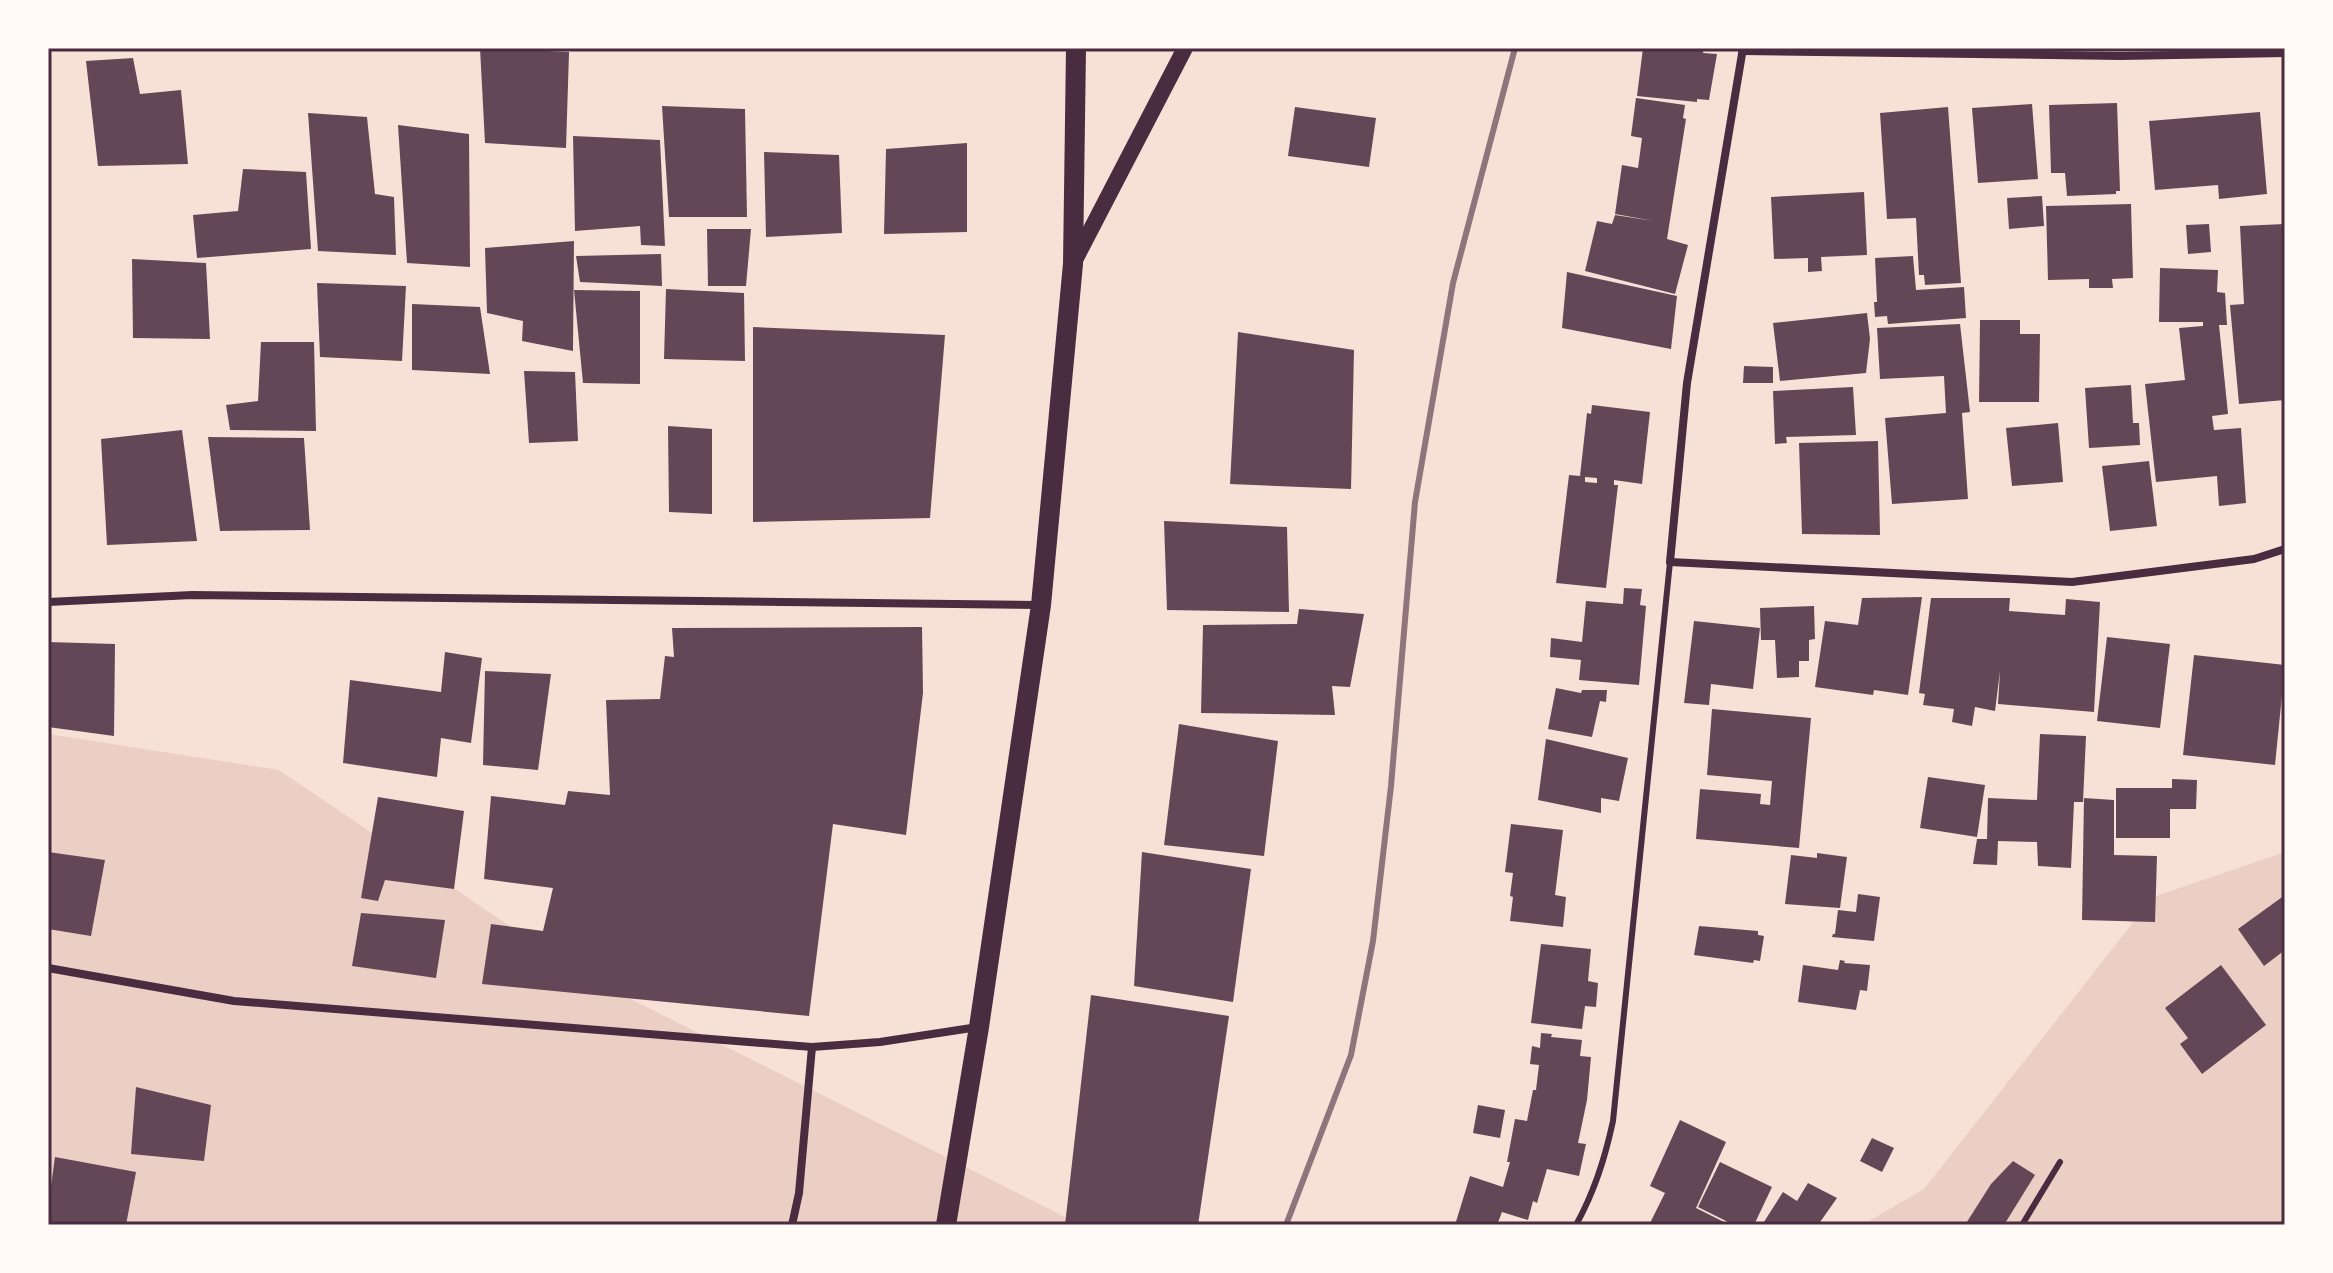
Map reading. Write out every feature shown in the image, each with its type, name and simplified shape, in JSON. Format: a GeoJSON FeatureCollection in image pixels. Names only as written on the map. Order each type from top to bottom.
{"type":"FeatureCollection","features":[{"type":"Feature","properties":{"kind":"main road"},"geometry":{"type":"LineString","coordinates":[[946,1225],[979,1027],[1041,605],[1073,264],[1076,48]]}},
{"type":"Feature","properties":{"kind":"main road"},"geometry":{"type":"LineString","coordinates":[[1073,264],[1185,48]]}},
{"type":"Feature","properties":{"kind":"street"},"geometry":{"type":"LineString","coordinates":[[2285,53],[2121,56],[1743,50],[1687,383],[1670,562],[2072,582],[2254,559],[2285,549]]}},
{"type":"Feature","properties":{"kind":"street"},"geometry":{"type":"LineString","coordinates":[[48,602],[192,595],[1041,605]]}},
{"type":"Feature","properties":{"kind":"street"},"geometry":{"type":"LineString","coordinates":[[48,968],[234,1001],[812,1047],[880,1042],[979,1027]]}},
{"type":"Feature","properties":{"kind":"street"},"geometry":{"type":"LineString","coordinates":[[792,1225],[799,1193],[812,1047]]}},
{"type":"Feature","properties":{"kind":"lane"},"geometry":{"type":"LineString","coordinates":[[1576,1225],[1594,1190],[1613,1121],[1670,562]]}},
{"type":"Feature","properties":{"kind":"lane"},"geometry":{"type":"LineString","coordinates":[[2022,1225],[2060,1162]]}},
{"type":"Feature","properties":{"kind":"shaded area"},"geometry":{"type":"Polygon","coordinates":[[[48,734],[279,770],[579,973],[1081,1225],[48,1225],[48,734]]]}},
{"type":"Feature","properties":{"kind":"shaded area"},"geometry":{"type":"Polygon","coordinates":[[[2285,852],[2285,1225],[1862,1225],[1924,1189],[2153,897],[2285,852]]]}},
{"type":"Feature","properties":{"kind":"building"},"geometry":{"type":"Polygon","coordinates":[[[480,48],[569,52],[566,148],[485,143],[480,48]]]}},
{"type":"Feature","properties":{"kind":"building"},"geometry":{"type":"Polygon","coordinates":[[[1643,48],[1704,48],[1703,53],[1717,54],[1709,100],[1697,99],[1697,102],[1637,96],[1643,48]]]}},
{"type":"Feature","properties":{"kind":"building"},"geometry":{"type":"Polygon","coordinates":[[[133,58],[140,94],[181,90],[188,164],[98,166],[86,61],[133,58]]]}},
{"type":"Feature","properties":{"kind":"building"},"geometry":{"type":"Polygon","coordinates":[[[1636,98],[1685,105],[1683,118],[1686,119],[1667,239],[1688,245],[1675,294],[1585,271],[1597,221],[1612,224],[1615,215],[1654,221],[1615,214],[1622,165],[1638,168],[1642,138],[1631,136],[1636,98]]]}},
{"type":"Feature","properties":{"kind":"building"},"geometry":{"type":"Polygon","coordinates":[[[2117,103],[2120,191],[2116,194],[2067,196],[2065,173],[2051,173],[2049,105],[2117,103]]]}},
{"type":"Feature","properties":{"kind":"building"},"geometry":{"type":"Polygon","coordinates":[[[2032,104],[2038,179],[1978,183],[1972,108],[2032,104]]]}},
{"type":"Feature","properties":{"kind":"building"},"geometry":{"type":"Polygon","coordinates":[[[662,106],[745,109],[747,217],[669,217],[662,106]]]}},
{"type":"Feature","properties":{"kind":"building"},"geometry":{"type":"Polygon","coordinates":[[[1295,107],[1376,118],[1369,167],[1288,156],[1295,107]]]}},
{"type":"Feature","properties":{"kind":"building"},"geometry":{"type":"Polygon","coordinates":[[[1948,107],[1961,283],[1925,285],[1924,275],[1919,275],[1916,218],[1887,219],[1880,113],[1948,107]]]}},
{"type":"Feature","properties":{"kind":"building"},"geometry":{"type":"Polygon","coordinates":[[[2260,112],[2267,194],[2219,199],[2218,185],[2155,190],[2149,121],[2260,112]]]}},
{"type":"Feature","properties":{"kind":"building"},"geometry":{"type":"Polygon","coordinates":[[[308,113],[367,117],[375,194],[394,197],[396,255],[318,251],[308,113]]]}},
{"type":"Feature","properties":{"kind":"building"},"geometry":{"type":"Polygon","coordinates":[[[398,125],[469,134],[470,267],[407,263],[398,125]]]}},
{"type":"Feature","properties":{"kind":"building"},"geometry":{"type":"Polygon","coordinates":[[[573,136],[660,140],[665,246],[641,245],[640,226],[575,231],[573,136]]]}},
{"type":"Feature","properties":{"kind":"building"},"geometry":{"type":"Polygon","coordinates":[[[967,143],[967,232],[884,234],[886,149],[967,143]]]}},
{"type":"Feature","properties":{"kind":"building"},"geometry":{"type":"Polygon","coordinates":[[[764,152],[839,155],[842,233],[766,237],[764,152]]]}},
{"type":"Feature","properties":{"kind":"building"},"geometry":{"type":"Polygon","coordinates":[[[243,169],[306,172],[311,249],[197,258],[193,215],[238,211],[243,169]]]}},
{"type":"Feature","properties":{"kind":"building"},"geometry":{"type":"Polygon","coordinates":[[[1864,192],[1867,255],[1821,257],[1822,271],[1808,272],[1808,258],[1774,259],[1771,197],[1864,192]]]}},
{"type":"Feature","properties":{"kind":"building"},"geometry":{"type":"Polygon","coordinates":[[[2042,196],[2044,226],[2009,229],[2007,198],[2042,196]]]}},
{"type":"Feature","properties":{"kind":"building"},"geometry":{"type":"Polygon","coordinates":[[[2131,204],[2133,278],[2112,279],[2113,288],[2089,288],[2089,279],[2048,280],[2046,206],[2131,204]]]}},
{"type":"Feature","properties":{"kind":"building"},"geometry":{"type":"Polygon","coordinates":[[[2209,224],[2211,252],[2188,254],[2186,225],[2209,224]]]}},
{"type":"Feature","properties":{"kind":"building"},"geometry":{"type":"Polygon","coordinates":[[[2285,224],[2285,400],[2239,404],[2230,305],[2244,304],[2240,226],[2285,224]]]}},
{"type":"Feature","properties":{"kind":"building"},"geometry":{"type":"Polygon","coordinates":[[[707,229],[751,229],[746,286],[708,286],[707,229]]]}},
{"type":"Feature","properties":{"kind":"building"},"geometry":{"type":"Polygon","coordinates":[[[574,241],[573,351],[522,341],[523,321],[487,313],[485,248],[574,241]]]}},
{"type":"Feature","properties":{"kind":"building"},"geometry":{"type":"Polygon","coordinates":[[[661,254],[662,286],[580,282],[576,256],[661,254]]]}},
{"type":"Feature","properties":{"kind":"building"},"geometry":{"type":"Polygon","coordinates":[[[1913,256],[1916,290],[1964,287],[1966,318],[1888,324],[1887,316],[1875,317],[1875,258],[1913,256]]]}},
{"type":"Feature","properties":{"kind":"building"},"geometry":{"type":"Polygon","coordinates":[[[132,259],[206,263],[210,339],[133,338],[132,259]]]}},
{"type":"Feature","properties":{"kind":"building"},"geometry":{"type":"Polygon","coordinates":[[[2160,268],[2218,270],[2217,292],[2225,293],[2227,325],[2219,325],[2228,414],[2212,416],[2214,430],[2241,428],[2246,503],[2219,506],[2217,476],[2156,482],[2145,384],[2185,380],[2179,328],[2203,326],[2203,322],[2159,322],[2160,268]]]}},
{"type":"Feature","properties":{"kind":"building"},"geometry":{"type":"Polygon","coordinates":[[[1567,272],[1677,296],[1671,349],[1562,328],[1567,272]]]}},
{"type":"Feature","properties":{"kind":"building"},"geometry":{"type":"Polygon","coordinates":[[[317,283],[406,286],[402,361],[320,357],[317,283]]]}},
{"type":"Feature","properties":{"kind":"building"},"geometry":{"type":"Polygon","coordinates":[[[666,289],[744,293],[745,361],[664,359],[666,289]]]}},
{"type":"Feature","properties":{"kind":"building"},"geometry":{"type":"Polygon","coordinates":[[[574,290],[640,291],[640,384],[583,383],[574,290]]]}},
{"type":"Feature","properties":{"kind":"building"},"geometry":{"type":"Polygon","coordinates":[[[412,304],[480,307],[490,374],[412,370],[412,304]]]}},
{"type":"Feature","properties":{"kind":"building"},"geometry":{"type":"Polygon","coordinates":[[[1867,313],[1870,339],[1866,373],[1780,381],[1773,323],[1867,313]]]}},
{"type":"Feature","properties":{"kind":"building"},"geometry":{"type":"Polygon","coordinates":[[[1980,320],[2020,320],[2020,334],[2040,334],[2039,402],[1979,402],[1980,320]]]}},
{"type":"Feature","properties":{"kind":"building"},"geometry":{"type":"Polygon","coordinates":[[[1960,324],[1970,412],[1962,413],[1968,499],[1892,504],[1885,418],[1946,413],[1944,376],[1880,379],[1877,328],[1960,324]]]}},
{"type":"Feature","properties":{"kind":"building"},"geometry":{"type":"Polygon","coordinates":[[[753,327],[945,335],[930,518],[753,522],[753,327]]]}},
{"type":"Feature","properties":{"kind":"building"},"geometry":{"type":"Polygon","coordinates":[[[1238,332],[1354,350],[1351,489],[1230,484],[1238,332]]]}},
{"type":"Feature","properties":{"kind":"building"},"geometry":{"type":"Polygon","coordinates":[[[261,342],[314,342],[316,431],[230,430],[226,405],[258,401],[261,342]]]}},
{"type":"Feature","properties":{"kind":"building"},"geometry":{"type":"Polygon","coordinates":[[[1744,366],[1773,367],[1773,383],[1743,383],[1744,366]]]}},
{"type":"Feature","properties":{"kind":"building"},"geometry":{"type":"Polygon","coordinates":[[[524,371],[575,372],[578,441],[529,443],[524,371]]]}},
{"type":"Feature","properties":{"kind":"building"},"geometry":{"type":"Polygon","coordinates":[[[2131,385],[2133,423],[2139,423],[2140,445],[2089,448],[2085,388],[2131,385]]]}},
{"type":"Feature","properties":{"kind":"building"},"geometry":{"type":"Polygon","coordinates":[[[1853,387],[1856,435],[1786,437],[1787,443],[1775,444],[1773,391],[1853,387]]]}},
{"type":"Feature","properties":{"kind":"building"},"geometry":{"type":"Polygon","coordinates":[[[1592,405],[1650,412],[1642,484],[1614,480],[1614,485],[1618,485],[1606,588],[1556,583],[1569,475],[1580,476],[1587,413],[1591,414],[1592,405]],[[1585,477],[1585,482],[1597,483],[1597,478],[1585,477]]]}},
{"type":"Feature","properties":{"kind":"building"},"geometry":{"type":"Polygon","coordinates":[[[2058,423],[2063,482],[2012,486],[2006,428],[2058,423]]]}},
{"type":"Feature","properties":{"kind":"building"},"geometry":{"type":"Polygon","coordinates":[[[668,426],[712,429],[712,514],[669,512],[668,426]]]}},
{"type":"Feature","properties":{"kind":"building"},"geometry":{"type":"Polygon","coordinates":[[[182,430],[197,541],[107,545],[101,439],[182,430]]]}},
{"type":"Feature","properties":{"kind":"building"},"geometry":{"type":"Polygon","coordinates":[[[208,437],[304,438],[310,530],[220,531],[208,437]]]}},
{"type":"Feature","properties":{"kind":"building"},"geometry":{"type":"Polygon","coordinates":[[[1878,441],[1880,535],[1802,534],[1799,443],[1878,441]]]}},
{"type":"Feature","properties":{"kind":"building"},"geometry":{"type":"Polygon","coordinates":[[[2149,461],[2157,526],[2110,531],[2102,466],[2149,461]]]}},
{"type":"Feature","properties":{"kind":"building"},"geometry":{"type":"Polygon","coordinates":[[[1164,521],[1287,527],[1289,612],[1167,610],[1164,521]]]}},
{"type":"Feature","properties":{"kind":"building"},"geometry":{"type":"Polygon","coordinates":[[[1624,588],[1642,589],[1640,605],[1646,606],[1639,685],[1579,680],[1581,660],[1550,657],[1551,638],[1582,642],[1586,601],[1623,604],[1624,588]]]}},
{"type":"Feature","properties":{"kind":"building"},"geometry":{"type":"Polygon","coordinates":[[[1922,597],[1908,695],[1874,690],[1873,695],[1815,687],[1825,621],[1858,625],[1862,598],[1922,597]]]}},
{"type":"Feature","properties":{"kind":"building"},"geometry":{"type":"Polygon","coordinates":[[[1931,598],[2010,598],[2009,611],[2065,615],[2066,599],[2100,602],[2094,712],[1998,704],[2000,671],[1995,711],[1975,707],[1972,726],[1952,722],[1954,709],[1923,705],[1925,694],[1919,693],[1931,598]]]}},
{"type":"Feature","properties":{"kind":"building"},"geometry":{"type":"Polygon","coordinates":[[[1814,606],[1815,639],[1809,640],[1809,661],[1799,661],[1799,677],[1777,678],[1775,640],[1761,640],[1760,608],[1814,606]]]}},
{"type":"Feature","properties":{"kind":"building"},"geometry":{"type":"Polygon","coordinates":[[[1299,609],[1364,614],[1350,687],[1332,686],[1335,715],[1201,713],[1203,625],[1297,624],[1299,609]]]}},
{"type":"Feature","properties":{"kind":"building"},"geometry":{"type":"Polygon","coordinates":[[[1694,621],[1760,628],[1753,689],[1711,684],[1709,705],[1684,703],[1694,621]]]}},
{"type":"Feature","properties":{"kind":"building"},"geometry":{"type":"Polygon","coordinates":[[[922,627],[923,693],[906,835],[833,824],[809,1016],[482,984],[491,924],[543,931],[553,888],[484,879],[491,796],[565,805],[568,791],[610,795],[606,700],[660,699],[665,656],[674,657],[672,628],[922,627]]]}},
{"type":"Feature","properties":{"kind":"building"},"geometry":{"type":"Polygon","coordinates":[[[2107,637],[2170,644],[2160,728],[2097,721],[2107,637]]]}},
{"type":"Feature","properties":{"kind":"building"},"geometry":{"type":"Polygon","coordinates":[[[48,642],[115,644],[114,736],[48,727],[48,642]]]}},
{"type":"Feature","properties":{"kind":"building"},"geometry":{"type":"Polygon","coordinates":[[[445,652],[482,658],[471,743],[441,738],[437,777],[343,763],[350,680],[441,692],[445,652]]]}},
{"type":"Feature","properties":{"kind":"building"},"geometry":{"type":"Polygon","coordinates":[[[2194,655],[2285,665],[2275,765],[2183,755],[2194,655]]]}},
{"type":"Feature","properties":{"kind":"building"},"geometry":{"type":"Polygon","coordinates":[[[485,671],[551,674],[538,770],[483,765],[485,671]]]}},
{"type":"Feature","properties":{"kind":"building"},"geometry":{"type":"Polygon","coordinates":[[[1556,688],[1581,693],[1582,690],[1607,690],[1606,702],[1600,701],[1592,737],[1548,729],[1556,688]]]}},
{"type":"Feature","properties":{"kind":"building"},"geometry":{"type":"Polygon","coordinates":[[[1712,709],[1811,718],[1799,848],[1696,839],[1700,789],[1761,794],[1760,804],[1770,805],[1772,781],[1707,775],[1712,709]]]}},
{"type":"Feature","properties":{"kind":"building"},"geometry":{"type":"Polygon","coordinates":[[[1179,724],[1278,741],[1264,856],[1164,845],[1179,724]]]}},
{"type":"Feature","properties":{"kind":"building"},"geometry":{"type":"Polygon","coordinates":[[[2040,734],[2086,736],[2083,802],[2074,802],[2071,868],[2038,866],[2037,842],[1998,841],[1997,865],[1973,864],[1977,839],[1987,839],[1988,798],[2037,800],[2040,734]]]}},
{"type":"Feature","properties":{"kind":"building"},"geometry":{"type":"Polygon","coordinates":[[[1546,739],[1628,758],[1619,801],[1601,798],[1601,813],[1538,800],[1546,739]]]}},
{"type":"Feature","properties":{"kind":"building"},"geometry":{"type":"Polygon","coordinates":[[[1928,777],[1985,785],[1977,837],[1920,828],[1928,777]]]}},
{"type":"Feature","properties":{"kind":"building"},"geometry":{"type":"Polygon","coordinates":[[[2172,779],[2197,780],[2196,809],[2170,809],[2170,838],[2116,838],[2116,788],[2172,788],[2172,779]]]}},
{"type":"Feature","properties":{"kind":"building"},"geometry":{"type":"Polygon","coordinates":[[[378,797],[464,811],[454,889],[385,880],[378,901],[361,898],[378,797]]]}},
{"type":"Feature","properties":{"kind":"building"},"geometry":{"type":"Polygon","coordinates":[[[2084,798],[2114,800],[2114,855],[2157,856],[2155,922],[2082,920],[2084,798]]]}},
{"type":"Feature","properties":{"kind":"building"},"geometry":{"type":"Polygon","coordinates":[[[1511,824],[1563,830],[1555,895],[1566,897],[1563,927],[1510,921],[1513,873],[1505,872],[1511,824]]]}},
{"type":"Feature","properties":{"kind":"building"},"geometry":{"type":"Polygon","coordinates":[[[48,852],[105,860],[91,936],[48,929],[48,852]]]}},
{"type":"Feature","properties":{"kind":"building"},"geometry":{"type":"Polygon","coordinates":[[[1142,852],[1251,869],[1233,1002],[1134,986],[1142,852]]]}},
{"type":"Feature","properties":{"kind":"building"},"geometry":{"type":"Polygon","coordinates":[[[1817,853],[1847,857],[1840,908],[1785,904],[1791,855],[1817,858],[1817,853]]]}},
{"type":"Feature","properties":{"kind":"building"},"geometry":{"type":"Polygon","coordinates":[[[1858,894],[1880,897],[1874,941],[1832,937],[1838,910],[1856,912],[1858,894]]]}},
{"type":"Feature","properties":{"kind":"building"},"geometry":{"type":"Polygon","coordinates":[[[2285,895],[2285,950],[2264,966],[2238,929],[2285,895]]]}},
{"type":"Feature","properties":{"kind":"building"},"geometry":{"type":"Polygon","coordinates":[[[361,913],[445,920],[436,978],[352,966],[361,913]]]}},
{"type":"Feature","properties":{"kind":"building"},"geometry":{"type":"Polygon","coordinates":[[[1699,926],[1758,931],[1758,935],[1764,936],[1760,961],[1754,960],[1753,963],[1694,955],[1699,926]]]}},
{"type":"Feature","properties":{"kind":"building"},"geometry":{"type":"Polygon","coordinates":[[[1541,944],[1591,949],[1588,981],[1598,983],[1596,1007],[1585,1006],[1582,1029],[1531,1023],[1541,944]]]}},
{"type":"Feature","properties":{"kind":"building"},"geometry":{"type":"Polygon","coordinates":[[[1840,960],[1870,965],[1867,991],[1860,990],[1856,1010],[1798,1002],[1803,965],[1838,970],[1840,960]]]}},
{"type":"Feature","properties":{"kind":"building"},"geometry":{"type":"Polygon","coordinates":[[[2221,965],[2266,1025],[2202,1074],[2180,1044],[2188,1038],[2165,1008],[2221,965]]]}},
{"type":"Feature","properties":{"kind":"building"},"geometry":{"type":"Polygon","coordinates":[[[1091,995],[1229,1016],[1198,1225],[1065,1225],[1091,995]]]}},
{"type":"Feature","properties":{"kind":"building"},"geometry":{"type":"Polygon","coordinates":[[[1541,1033],[1582,1040],[1580,1056],[1591,1057],[1587,1100],[1578,1143],[1586,1144],[1579,1176],[1547,1169],[1537,1203],[1533,1201],[1528,1220],[1502,1212],[1497,1225],[1455,1225],[1470,1176],[1503,1187],[1510,1162],[1507,1162],[1515,1119],[1527,1121],[1533,1090],[1536,1090],[1539,1065],[1530,1064],[1532,1046],[1540,1048],[1541,1033]]]}},
{"type":"Feature","properties":{"kind":"building"},"geometry":{"type":"Polygon","coordinates":[[[136,1087],[211,1105],[204,1161],[131,1154],[136,1087]]]}},
{"type":"Feature","properties":{"kind":"building"},"geometry":{"type":"Polygon","coordinates":[[[1478,1105],[1505,1110],[1500,1138],[1473,1133],[1478,1105]]]}},
{"type":"Feature","properties":{"kind":"building"},"geometry":{"type":"Polygon","coordinates":[[[1680,1120],[1726,1142],[1696,1208],[1730,1225],[1649,1225],[1665,1193],[1650,1186],[1680,1120]]]}},
{"type":"Feature","properties":{"kind":"building"},"geometry":{"type":"Polygon","coordinates":[[[1872,1138],[1894,1148],[1882,1172],[1860,1161],[1872,1138]]]}},
{"type":"Feature","properties":{"kind":"building"},"geometry":{"type":"Polygon","coordinates":[[[55,1157],[136,1172],[126,1225],[48,1225],[55,1157]]]}},
{"type":"Feature","properties":{"kind":"building"},"geometry":{"type":"Polygon","coordinates":[[[2013,1161],[2035,1175],[2004,1225],[1965,1225],[1991,1184],[2013,1161]]]}},
{"type":"Feature","properties":{"kind":"building"},"geometry":{"type":"Polygon","coordinates":[[[1720,1162],[1772,1187],[1754,1225],[1734,1225],[1698,1207],[1720,1162]]]}},
{"type":"Feature","properties":{"kind":"building"},"geometry":{"type":"Polygon","coordinates":[[[1808,1183],[1837,1198],[1818,1225],[1762,1225],[1783,1192],[1797,1201],[1808,1183]]]}},
{"type":"Feature","properties":{"kind":"railway"},"geometry":{"type":"LineString","coordinates":[[1286,1225],[1351,1055],[1373,941],[1391,786],[1415,502],[1453,283],[1515,48]]}}]}
